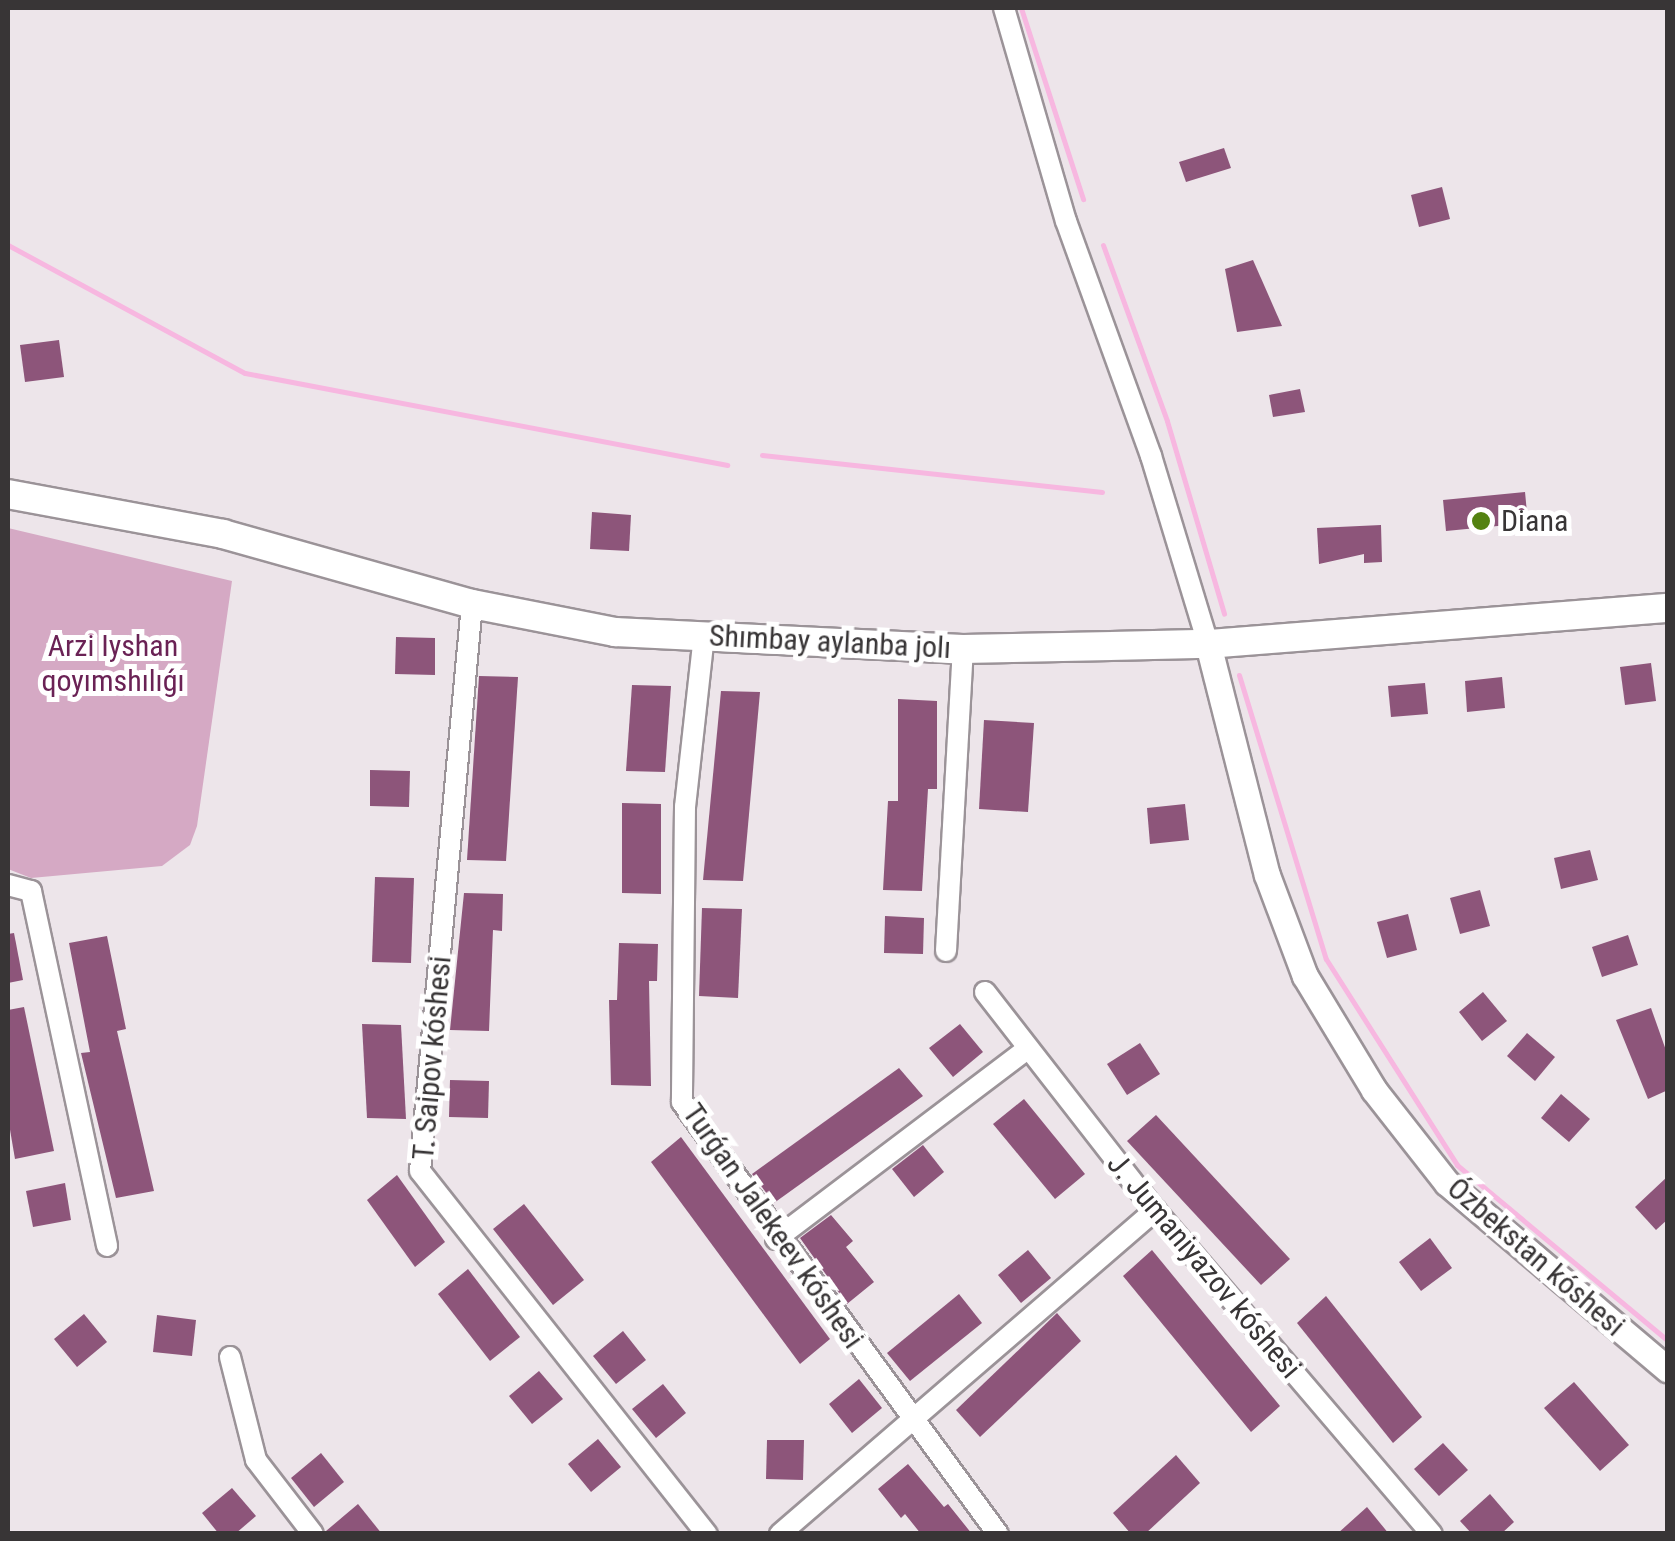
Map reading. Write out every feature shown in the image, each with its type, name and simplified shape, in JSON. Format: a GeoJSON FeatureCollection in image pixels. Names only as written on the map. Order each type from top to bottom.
{"type":"FeatureCollection","features":[{"type":"Feature","properties":{"kind":"main road","name":"Shımbay aylanba jolı"},"geometry":{"type":"LineString","coordinates":[[8,494],[223,534],[472,604],[616,632],[963,649],[1208,644],[1668,608]]}},
{"type":"Feature","properties":{"kind":"street"},"geometry":{"type":"LineString","coordinates":[[1004,8],[1066,221],[1151,456],[1208,644]]}},
{"type":"Feature","properties":{"kind":"street","name":"T. Saipov kóshesi"},"geometry":{"type":"LineString","coordinates":[[472,604],[420,1171],[707,1534]]}},
{"type":"Feature","properties":{"kind":"street","name":"Turǵan Jalekeev kóshesi"},"geometry":{"type":"LineString","coordinates":[[704,635],[685,807],[682,1102],[776,1239],[998,1534]]}},
{"type":"Feature","properties":{"kind":"street","name":"Ózbekstan kóshesi"},"geometry":{"type":"LineString","coordinates":[[1208,644],[1267,875],[1305,976],[1374,1090],[1447,1183],[1668,1370]]}},
{"type":"Feature","properties":{"kind":"street"},"geometry":{"type":"LineString","coordinates":[[946,950],[963,649]]}},
{"type":"Feature","properties":{"kind":"street"},"geometry":{"type":"LineString","coordinates":[[8,886],[30,891],[108,1246]]}},
{"type":"Feature","properties":{"kind":"street","name":"J. Jumaniyazov kóshesi"},"geometry":{"type":"LineString","coordinates":[[985,992],[1026,1051],[1156,1210],[1432,1534]]}},
{"type":"Feature","properties":{"kind":"street"},"geometry":{"type":"LineString","coordinates":[[776,1239],[1026,1051]]}},
{"type":"Feature","properties":{"kind":"street"},"geometry":{"type":"LineString","coordinates":[[780,1534],[1156,1210]]}},
{"type":"Feature","properties":{"kind":"street"},"geometry":{"type":"LineString","coordinates":[[230,1357],[256,1460],[313,1534]]}},
{"type":"Feature","properties":{"kind":"green space","name":"Arzi Iyshan qoyımshılıǵı"},"geometry":{"type":"Polygon","coordinates":[[[8,528],[232,581],[197,826],[190,845],[162,866],[31,878],[8,869],[8,528]]]}},
{"type":"Feature","properties":{"kind":"building"},"geometry":{"type":"Polygon","coordinates":[[[1224,148],[1231,168],[1186,182],[1179,162],[1224,148]]]}},
{"type":"Feature","properties":{"kind":"building"},"geometry":{"type":"Polygon","coordinates":[[[1442,187],[1450,219],[1419,227],[1411,195],[1442,187]]]}},
{"type":"Feature","properties":{"kind":"building"},"geometry":{"type":"Polygon","coordinates":[[[1253,260],[1282,326],[1237,332],[1225,269],[1253,260]]]}},
{"type":"Feature","properties":{"kind":"building"},"geometry":{"type":"Polygon","coordinates":[[[59,340],[64,377],[25,382],[20,345],[59,340]]]}},
{"type":"Feature","properties":{"kind":"building"},"geometry":{"type":"Polygon","coordinates":[[[1300,389],[1305,412],[1273,417],[1269,395],[1300,389]]]}},
{"type":"Feature","properties":{"kind":"building"},"geometry":{"type":"Polygon","coordinates":[[[1525,492],[1528,523],[1446,531],[1443,500],[1525,492]]]}},
{"type":"Feature","properties":{"kind":"building"},"geometry":{"type":"Polygon","coordinates":[[[592,512],[631,515],[629,551],[590,549],[592,512]]]}},
{"type":"Feature","properties":{"kind":"building"},"geometry":{"type":"Polygon","coordinates":[[[1381,525],[1382,562],[1364,563],[1364,554],[1319,564],[1317,528],[1381,525]]]}},
{"type":"Feature","properties":{"kind":"building"},"geometry":{"type":"Polygon","coordinates":[[[396,637],[435,638],[435,675],[395,674],[396,637]]]}},
{"type":"Feature","properties":{"kind":"building"},"geometry":{"type":"Polygon","coordinates":[[[1651,663],[1656,701],[1625,705],[1620,667],[1651,663]]]}},
{"type":"Feature","properties":{"kind":"building"},"geometry":{"type":"Polygon","coordinates":[[[479,676],[518,677],[506,861],[467,860],[479,676]]]}},
{"type":"Feature","properties":{"kind":"building"},"geometry":{"type":"Polygon","coordinates":[[[1502,677],[1505,708],[1467,712],[1465,681],[1502,677]]]}},
{"type":"Feature","properties":{"kind":"building"},"geometry":{"type":"Polygon","coordinates":[[[1425,683],[1428,714],[1391,717],[1388,686],[1425,683]]]}},
{"type":"Feature","properties":{"kind":"building"},"geometry":{"type":"Polygon","coordinates":[[[632,685],[671,686],[665,772],[626,771],[632,685]]]}},
{"type":"Feature","properties":{"kind":"building"},"geometry":{"type":"Polygon","coordinates":[[[721,691],[760,692],[743,881],[703,880],[721,691]]]}},
{"type":"Feature","properties":{"kind":"building"},"geometry":{"type":"Polygon","coordinates":[[[898,699],[937,701],[937,789],[928,789],[922,891],[883,890],[888,801],[898,801],[898,699]]]}},
{"type":"Feature","properties":{"kind":"building"},"geometry":{"type":"Polygon","coordinates":[[[984,720],[1034,723],[1028,812],[979,809],[984,720]]]}},
{"type":"Feature","properties":{"kind":"building"},"geometry":{"type":"Polygon","coordinates":[[[370,770],[410,771],[409,807],[370,806],[370,770]]]}},
{"type":"Feature","properties":{"kind":"building"},"geometry":{"type":"Polygon","coordinates":[[[622,803],[661,804],[661,894],[622,893],[622,803]]]}},
{"type":"Feature","properties":{"kind":"building"},"geometry":{"type":"Polygon","coordinates":[[[1185,804],[1189,840],[1150,844],[1147,808],[1185,804]]]}},
{"type":"Feature","properties":{"kind":"building"},"geometry":{"type":"Polygon","coordinates":[[[1590,850],[1598,880],[1561,889],[1554,858],[1590,850]]]}},
{"type":"Feature","properties":{"kind":"building"},"geometry":{"type":"Polygon","coordinates":[[[375,877],[414,878],[411,963],[372,962],[375,877]]]}},
{"type":"Feature","properties":{"kind":"building"},"geometry":{"type":"Polygon","coordinates":[[[1480,890],[1490,926],[1460,934],[1450,898],[1480,890]]]}},
{"type":"Feature","properties":{"kind":"building"},"geometry":{"type":"Polygon","coordinates":[[[464,893],[503,894],[502,931],[493,930],[489,1031],[450,1030],[464,893]]]}},
{"type":"Feature","properties":{"kind":"building"},"geometry":{"type":"Polygon","coordinates":[[[702,908],[742,909],[738,998],[699,996],[702,908]]]}},
{"type":"Feature","properties":{"kind":"building"},"geometry":{"type":"Polygon","coordinates":[[[1408,914],[1417,950],[1387,958],[1377,922],[1408,914]]]}},
{"type":"Feature","properties":{"kind":"building"},"geometry":{"type":"Polygon","coordinates":[[[885,916],[924,918],[923,954],[884,953],[885,916]]]}},
{"type":"Feature","properties":{"kind":"building"},"geometry":{"type":"Polygon","coordinates":[[[14,933],[23,980],[8,983],[8,934],[14,933]]]}},
{"type":"Feature","properties":{"kind":"building"},"geometry":{"type":"Polygon","coordinates":[[[1628,935],[1638,965],[1602,977],[1592,947],[1628,935]]]}},
{"type":"Feature","properties":{"kind":"building"},"geometry":{"type":"Polygon","coordinates":[[[107,936],[126,1029],[117,1031],[154,1191],[116,1198],[81,1053],[90,1052],[69,943],[107,936]]]}},
{"type":"Feature","properties":{"kind":"building"},"geometry":{"type":"Polygon","coordinates":[[[619,943],[658,944],[657,981],[649,981],[651,1086],[611,1085],[609,1000],[617,1000],[619,943]]]}},
{"type":"Feature","properties":{"kind":"building"},"geometry":{"type":"Polygon","coordinates":[[[1483,992],[1507,1021],[1482,1041],[1459,1012],[1483,992]]]}},
{"type":"Feature","properties":{"kind":"building"},"geometry":{"type":"Polygon","coordinates":[[[24,1007],[54,1151],[15,1159],[8,1118],[8,1010],[24,1007]]]}},
{"type":"Feature","properties":{"kind":"building"},"geometry":{"type":"Polygon","coordinates":[[[1651,1008],[1668,1056],[1668,1090],[1648,1099],[1616,1020],[1651,1008]]]}},
{"type":"Feature","properties":{"kind":"building"},"geometry":{"type":"Polygon","coordinates":[[[362,1024],[401,1025],[406,1119],[367,1118],[362,1024]]]}},
{"type":"Feature","properties":{"kind":"building"},"geometry":{"type":"Polygon","coordinates":[[[960,1024],[983,1052],[953,1077],[929,1048],[960,1024]]]}},
{"type":"Feature","properties":{"kind":"building"},"geometry":{"type":"Polygon","coordinates":[[[1527,1033],[1555,1057],[1535,1081],[1507,1056],[1527,1033]]]}},
{"type":"Feature","properties":{"kind":"building"},"geometry":{"type":"Polygon","coordinates":[[[1140,1043],[1160,1074],[1127,1095],[1107,1064],[1140,1043]]]}},
{"type":"Feature","properties":{"kind":"building"},"geometry":{"type":"Polygon","coordinates":[[[899,1068],[923,1096],[774,1203],[752,1174],[899,1068]]]}},
{"type":"Feature","properties":{"kind":"building"},"geometry":{"type":"Polygon","coordinates":[[[450,1080],[489,1081],[488,1118],[449,1117],[450,1080]]]}},
{"type":"Feature","properties":{"kind":"building"},"geometry":{"type":"Polygon","coordinates":[[[1561,1094],[1590,1119],[1569,1142],[1541,1118],[1561,1094]]]}},
{"type":"Feature","properties":{"kind":"building"},"geometry":{"type":"Polygon","coordinates":[[[1024,1099],[1085,1174],[1055,1199],[993,1124],[1024,1099]]]}},
{"type":"Feature","properties":{"kind":"building"},"geometry":{"type":"Polygon","coordinates":[[[1156,1115],[1290,1259],[1261,1285],[1127,1141],[1156,1115]]]}},
{"type":"Feature","properties":{"kind":"building"},"geometry":{"type":"Polygon","coordinates":[[[681,1137],[830,1339],[800,1364],[651,1162],[681,1137]]]}},
{"type":"Feature","properties":{"kind":"building"},"geometry":{"type":"Polygon","coordinates":[[[923,1145],[944,1172],[914,1197],[892,1169],[923,1145]]]}},
{"type":"Feature","properties":{"kind":"building"},"geometry":{"type":"Polygon","coordinates":[[[397,1175],[445,1242],[415,1267],[367,1200],[397,1175]]]}},
{"type":"Feature","properties":{"kind":"building"},"geometry":{"type":"Polygon","coordinates":[[[1668,1176],[1668,1219],[1656,1230],[1635,1207],[1668,1176]]]}},
{"type":"Feature","properties":{"kind":"building"},"geometry":{"type":"Polygon","coordinates":[[[65,1183],[71,1220],[33,1227],[26,1191],[65,1183]]]}},
{"type":"Feature","properties":{"kind":"building"},"geometry":{"type":"Polygon","coordinates":[[[524,1204],[584,1280],[553,1305],[493,1229],[524,1204]]]}},
{"type":"Feature","properties":{"kind":"building"},"geometry":{"type":"Polygon","coordinates":[[[831,1215],[853,1241],[846,1247],[874,1282],[847,1304],[800,1238],[831,1215]]]}},
{"type":"Feature","properties":{"kind":"building"},"geometry":{"type":"Polygon","coordinates":[[[1430,1238],[1452,1268],[1421,1291],[1399,1262],[1430,1238]]]}},
{"type":"Feature","properties":{"kind":"building"},"geometry":{"type":"Polygon","coordinates":[[[1028,1250],[1051,1278],[1021,1303],[998,1275],[1028,1250]]]}},
{"type":"Feature","properties":{"kind":"building"},"geometry":{"type":"Polygon","coordinates":[[[1152,1250],[1280,1406],[1251,1432],[1123,1276],[1152,1250]]]}},
{"type":"Feature","properties":{"kind":"building"},"geometry":{"type":"Polygon","coordinates":[[[468,1269],[520,1337],[490,1361],[438,1294],[468,1269]]]}},
{"type":"Feature","properties":{"kind":"building"},"geometry":{"type":"Polygon","coordinates":[[[959,1294],[982,1323],[910,1381],[887,1353],[959,1294]]]}},
{"type":"Feature","properties":{"kind":"building"},"geometry":{"type":"Polygon","coordinates":[[[1326,1296],[1422,1417],[1393,1443],[1297,1323],[1326,1296]]]}},
{"type":"Feature","properties":{"kind":"building"},"geometry":{"type":"Polygon","coordinates":[[[1057,1313],[1081,1341],[980,1437],[956,1410],[1057,1313]]]}},
{"type":"Feature","properties":{"kind":"building"},"geometry":{"type":"Polygon","coordinates":[[[84,1314],[107,1342],[77,1367],[54,1339],[84,1314]]]}},
{"type":"Feature","properties":{"kind":"building"},"geometry":{"type":"Polygon","coordinates":[[[157,1315],[196,1320],[192,1356],[153,1352],[157,1315]]]}},
{"type":"Feature","properties":{"kind":"building"},"geometry":{"type":"Polygon","coordinates":[[[623,1331],[646,1360],[616,1384],[593,1356],[623,1331]]]}},
{"type":"Feature","properties":{"kind":"building"},"geometry":{"type":"Polygon","coordinates":[[[539,1371],[563,1399],[532,1424],[509,1396],[539,1371]]]}},
{"type":"Feature","properties":{"kind":"building"},"geometry":{"type":"Polygon","coordinates":[[[859,1379],[882,1408],[852,1433],[829,1404],[859,1379]]]}},
{"type":"Feature","properties":{"kind":"building"},"geometry":{"type":"Polygon","coordinates":[[[1574,1382],[1629,1445],[1600,1471],[1544,1408],[1574,1382]]]}},
{"type":"Feature","properties":{"kind":"building"},"geometry":{"type":"Polygon","coordinates":[[[663,1384],[686,1413],[656,1438],[632,1409],[663,1384]]]}},
{"type":"Feature","properties":{"kind":"building"},"geometry":{"type":"Polygon","coordinates":[[[598,1439],[621,1467],[591,1492],[568,1464],[598,1439]]]}},
{"type":"Feature","properties":{"kind":"building"},"geometry":{"type":"Polygon","coordinates":[[[767,1440],[804,1440],[803,1480],[766,1479],[767,1440]]]}},
{"type":"Feature","properties":{"kind":"building"},"geometry":{"type":"Polygon","coordinates":[[[1443,1443],[1468,1470],[1439,1496],[1414,1469],[1443,1443]]]}},
{"type":"Feature","properties":{"kind":"building"},"geometry":{"type":"Polygon","coordinates":[[[321,1453],[344,1482],[314,1507],[291,1478],[321,1453]]]}},
{"type":"Feature","properties":{"kind":"building"},"geometry":{"type":"Polygon","coordinates":[[[1176,1455],[1200,1483],[1145,1534],[1131,1534],[1113,1513],[1176,1455]]]}},
{"type":"Feature","properties":{"kind":"building"},"geometry":{"type":"Polygon","coordinates":[[[908,1464],[972,1534],[921,1534],[905,1514],[901,1518],[878,1489],[908,1464]]]}},
{"type":"Feature","properties":{"kind":"building"},"geometry":{"type":"Polygon","coordinates":[[[232,1488],[256,1516],[235,1534],[219,1534],[202,1513],[232,1488]]]}},
{"type":"Feature","properties":{"kind":"building"},"geometry":{"type":"Polygon","coordinates":[[[1490,1494],[1514,1522],[1501,1534],[1472,1534],[1460,1521],[1490,1494]]]}},
{"type":"Feature","properties":{"kind":"building"},"geometry":{"type":"Polygon","coordinates":[[[358,1504],[382,1534],[327,1534],[326,1531],[358,1504]]]}},
{"type":"Feature","properties":{"kind":"building"},"geometry":{"type":"Polygon","coordinates":[[[1367,1507],[1389,1534],[1337,1534],[1367,1507]]]}},
{"type":"Feature","properties":{"kind":"waterway"},"geometry":{"type":"LineString","coordinates":[[1021,8],[1083,199]]}},
{"type":"Feature","properties":{"kind":"waterway"},"geometry":{"type":"LineString","coordinates":[[8,245],[245,373],[727,465]]}},
{"type":"Feature","properties":{"kind":"waterway"},"geometry":{"type":"LineString","coordinates":[[1103,245],[1167,421],[1224,614]]}},
{"type":"Feature","properties":{"kind":"waterway"},"geometry":{"type":"LineString","coordinates":[[762,455],[1102,492]]}},
{"type":"Feature","properties":{"kind":"waterway"},"geometry":{"type":"LineString","coordinates":[[1239,675],[1326,959],[1457,1165],[1668,1341]]}},
{"type":"Feature","properties":{"kind":"place","name":"Diana"},"geometry":{"type":"Point","coordinates":[1481,521]}}]}
